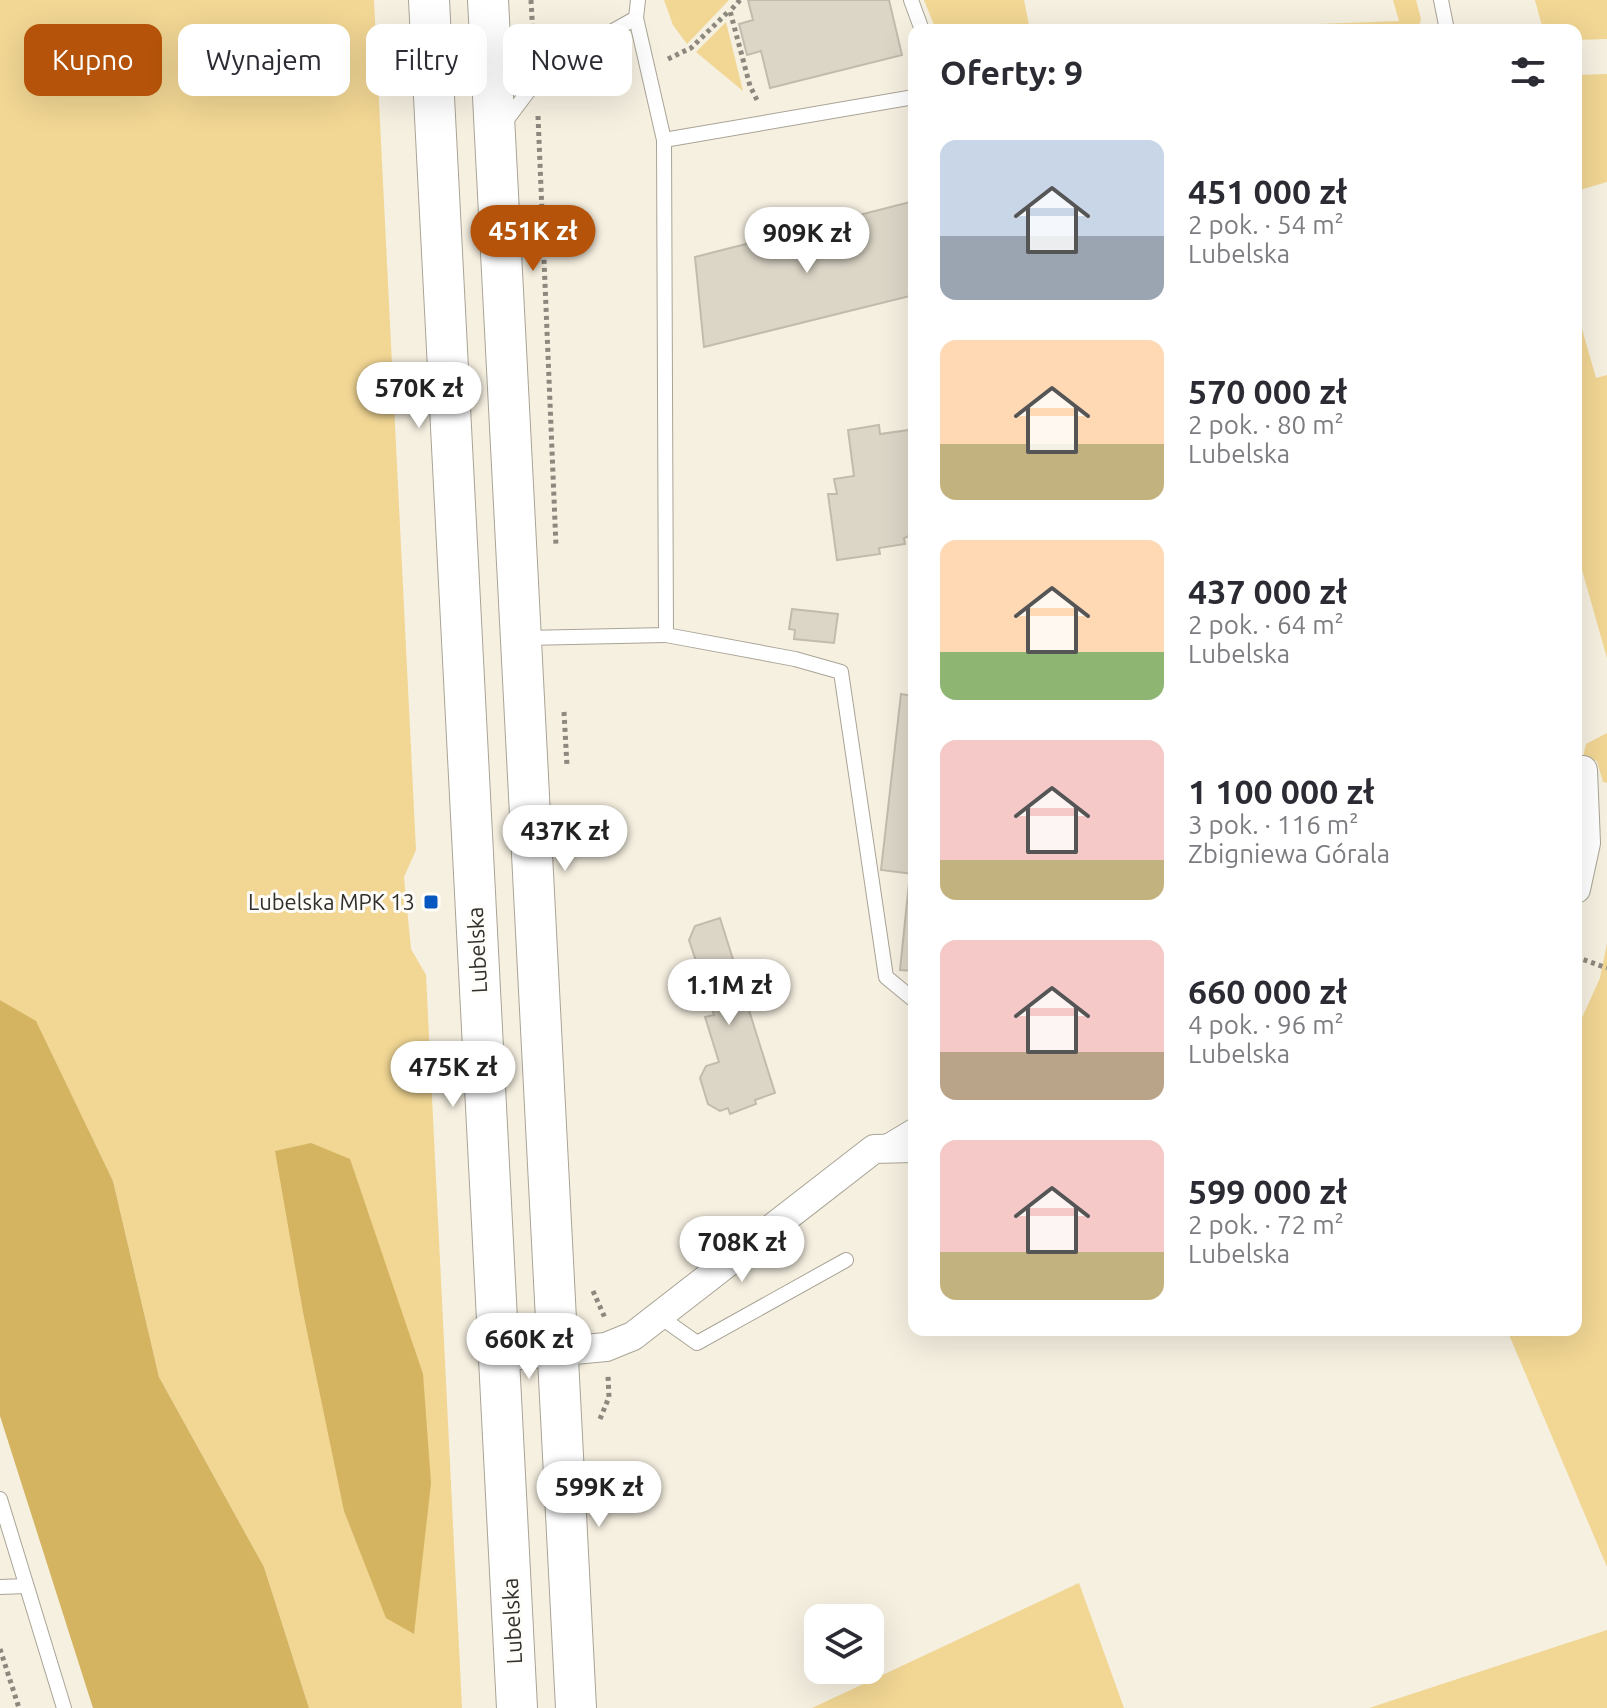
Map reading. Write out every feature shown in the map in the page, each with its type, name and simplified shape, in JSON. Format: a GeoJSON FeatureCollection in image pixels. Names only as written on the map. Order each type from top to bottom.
{"type":"FeatureCollection","features":[{"type":"Feature","properties":{"kind":"main road","name":"Lubelska"},"geometry":{"type":"LineString","coordinates":[[429,0],[517,1708]]}},
{"type":"Feature","properties":{"kind":"main road"},"geometry":{"type":"LineString","coordinates":[[488,0],[576,1708]]}},
{"type":"Feature","properties":{"kind":"street"},"geometry":{"type":"LineString","coordinates":[[1582,795],[1586,843],[1582,861]]}},
{"type":"Feature","properties":{"kind":"street"},"geometry":{"type":"LineString","coordinates":[[498,1357],[558,1354],[606,1347],[633,1336],[874,1149],[908,1148]]}},
{"type":"Feature","properties":{"kind":"lane"},"geometry":{"type":"LineString","coordinates":[[638,0],[636,18],[664,140],[666,635]]}},
{"type":"Feature","properties":{"kind":"lane"},"geometry":{"type":"LineString","coordinates":[[911,0],[920,24]]}},
{"type":"Feature","properties":{"kind":"lane"},"geometry":{"type":"LineString","coordinates":[[1441,0],[1446,24]]}},
{"type":"Feature","properties":{"kind":"lane"},"geometry":{"type":"LineString","coordinates":[[625,24],[636,18]]}},
{"type":"Feature","properties":{"kind":"lane"},"geometry":{"type":"LineString","coordinates":[[495,153],[499,131],[525,96]]}},
{"type":"Feature","properties":{"kind":"lane"},"geometry":{"type":"LineString","coordinates":[[664,140],[908,98]]}},
{"type":"Feature","properties":{"kind":"lane"},"geometry":{"type":"LineString","coordinates":[[521,638],[666,635],[795,659],[841,672],[886,977],[908,995]]}},
{"type":"Feature","properties":{"kind":"lane"},"geometry":{"type":"LineString","coordinates":[[874,1149],[908,1129]]}},
{"type":"Feature","properties":{"kind":"lane"},"geometry":{"type":"LineString","coordinates":[[659,1316],[697,1343],[846,1260]]}},
{"type":"Feature","properties":{"kind":"lane"},"geometry":{"type":"LineString","coordinates":[[0,1499],[64,1708]]}},
{"type":"Feature","properties":{"kind":"lane"},"geometry":{"type":"LineString","coordinates":[[0,1587],[26,1586]]}},
{"type":"Feature","properties":{"kind":"path"},"geometry":{"type":"LineString","coordinates":[[531,0],[532,24]]}},
{"type":"Feature","properties":{"kind":"path"},"geometry":{"type":"LineString","coordinates":[[648,69],[691,48],[740,0]]}},
{"type":"Feature","properties":{"kind":"path"},"geometry":{"type":"LineString","coordinates":[[730,11],[750,86],[767,122]]}},
{"type":"Feature","properties":{"kind":"path"},"geometry":{"type":"LineString","coordinates":[[537,96],[556,558]]}},
{"type":"Feature","properties":{"kind":"path"},"geometry":{"type":"LineString","coordinates":[[563,697],[567,775]]}},
{"type":"Feature","properties":{"kind":"path"},"geometry":{"type":"LineString","coordinates":[[1582,959],[1607,968]]}},
{"type":"Feature","properties":{"kind":"path"},"geometry":{"type":"LineString","coordinates":[[592,1285],[605,1319],[609,1397],[599,1423]]}},
{"type":"Feature","properties":{"kind":"path"},"geometry":{"type":"LineString","coordinates":[[0,1649],[19,1708]]}},
{"type":"Feature","properties":{"kind":"shaded area"},"geometry":{"type":"Polygon","coordinates":[[[0,0],[374,0],[375,24],[366,24],[366,96],[379,96],[416,850],[404,877],[411,949],[426,975],[462,1708],[309,1708],[264,1567],[159,1377],[113,1181],[36,1022],[0,1000],[0,0]]]}},
{"type":"Feature","properties":{"kind":"shaded area"},"geometry":{"type":"Polygon","coordinates":[[[664,0],[729,0],[687,44],[673,25],[664,0]]]}},
{"type":"Feature","properties":{"kind":"shaded area"},"geometry":{"type":"Polygon","coordinates":[[[924,0],[1024,0],[1029,24],[934,24],[924,0]]]}},
{"type":"Feature","properties":{"kind":"shaded area"},"geometry":{"type":"Polygon","coordinates":[[[1393,0],[1416,0],[1420,24],[1316,24],[1399,21],[1393,0]]]}},
{"type":"Feature","properties":{"kind":"shaded area"},"geometry":{"type":"Polygon","coordinates":[[[1535,0],[1607,0],[1607,39],[1582,40],[1582,24],[1541,24],[1535,0]]]}},
{"type":"Feature","properties":{"kind":"shaded area"},"geometry":{"type":"Polygon","coordinates":[[[726,22],[743,91],[696,52],[726,22]]]}},
{"type":"Feature","properties":{"kind":"shaded area"},"geometry":{"type":"Polygon","coordinates":[[[1607,74],[1607,182],[1582,189],[1582,75],[1607,74]]]}},
{"type":"Feature","properties":{"kind":"shaded area"},"geometry":{"type":"Polygon","coordinates":[[[1582,329],[1596,378],[1607,375],[1607,658],[1582,570],[1582,329]]]}},
{"type":"Feature","properties":{"kind":"shaded area"},"geometry":{"type":"Polygon","coordinates":[[[1607,733],[1607,783],[1603,782],[1597,761],[1583,757],[1586,744],[1607,733]]]}},
{"type":"Feature","properties":{"kind":"shaded area"},"geometry":{"type":"Polygon","coordinates":[[[1607,943],[1607,1567],[1510,1336],[1582,1336],[1582,1018],[1600,978],[1607,943]]]}},
{"type":"Feature","properties":{"kind":"shaded area"},"geometry":{"type":"Polygon","coordinates":[[[0,1000],[36,1021],[113,1181],[159,1377],[264,1567],[309,1708],[93,1708],[0,1416],[0,1000]]]}},
{"type":"Feature","properties":{"kind":"shaded area"},"geometry":{"type":"Polygon","coordinates":[[[311,1143],[350,1159],[423,1374],[431,1483],[414,1634],[386,1618],[344,1511],[303,1312],[275,1151],[311,1143]]]}},
{"type":"Feature","properties":{"kind":"shaded area"},"geometry":{"type":"Polygon","coordinates":[[[1079,1583],[1124,1708],[812,1708],[863,1684],[884,1684],[884,1674],[1079,1583]]]}},
{"type":"Feature","properties":{"kind":"shaded area"},"geometry":{"type":"Polygon","coordinates":[[[1607,1630],[1607,1708],[1369,1708],[1607,1630]]]}},
{"type":"Feature","properties":{"kind":"building"},"geometry":{"type":"Polygon","coordinates":[[[748,0],[889,0],[902,55],[770,88],[761,51],[747,55],[739,24],[753,20],[748,0]]]}},
{"type":"Feature","properties":{"kind":"building"},"geometry":{"type":"Polygon","coordinates":[[[908,203],[908,296],[704,347],[695,257],[908,203]]]}},
{"type":"Feature","properties":{"kind":"building"},"geometry":{"type":"Polygon","coordinates":[[[879,425],[880,434],[908,430],[908,536],[904,538],[905,544],[879,548],[880,554],[837,560],[828,494],[837,494],[834,479],[854,476],[848,430],[879,425]]]}},
{"type":"Feature","properties":{"kind":"building"},"geometry":{"type":"Polygon","coordinates":[[[792,609],[838,614],[834,643],[794,639],[795,630],[789,629],[792,609]]]}},
{"type":"Feature","properties":{"kind":"building"},"geometry":{"type":"Polygon","coordinates":[[[901,694],[908,695],[908,873],[881,870],[901,694]]]}},
{"type":"Feature","properties":{"kind":"building"},"geometry":{"type":"Polygon","coordinates":[[[908,892],[908,971],[900,970],[908,892]]]}},
{"type":"Feature","properties":{"kind":"building"},"geometry":{"type":"Polygon","coordinates":[[[720,918],[775,1093],[730,1114],[728,1108],[720,1111],[708,1104],[700,1078],[706,1066],[719,1062],[705,1017],[714,1015],[689,940],[695,926],[720,918]]]}},
{"type":"Feature","properties":{"kind":"place","name":"Lubelska MPK 13"},"geometry":{"type":"Point","coordinates":[431,902]}}]}
